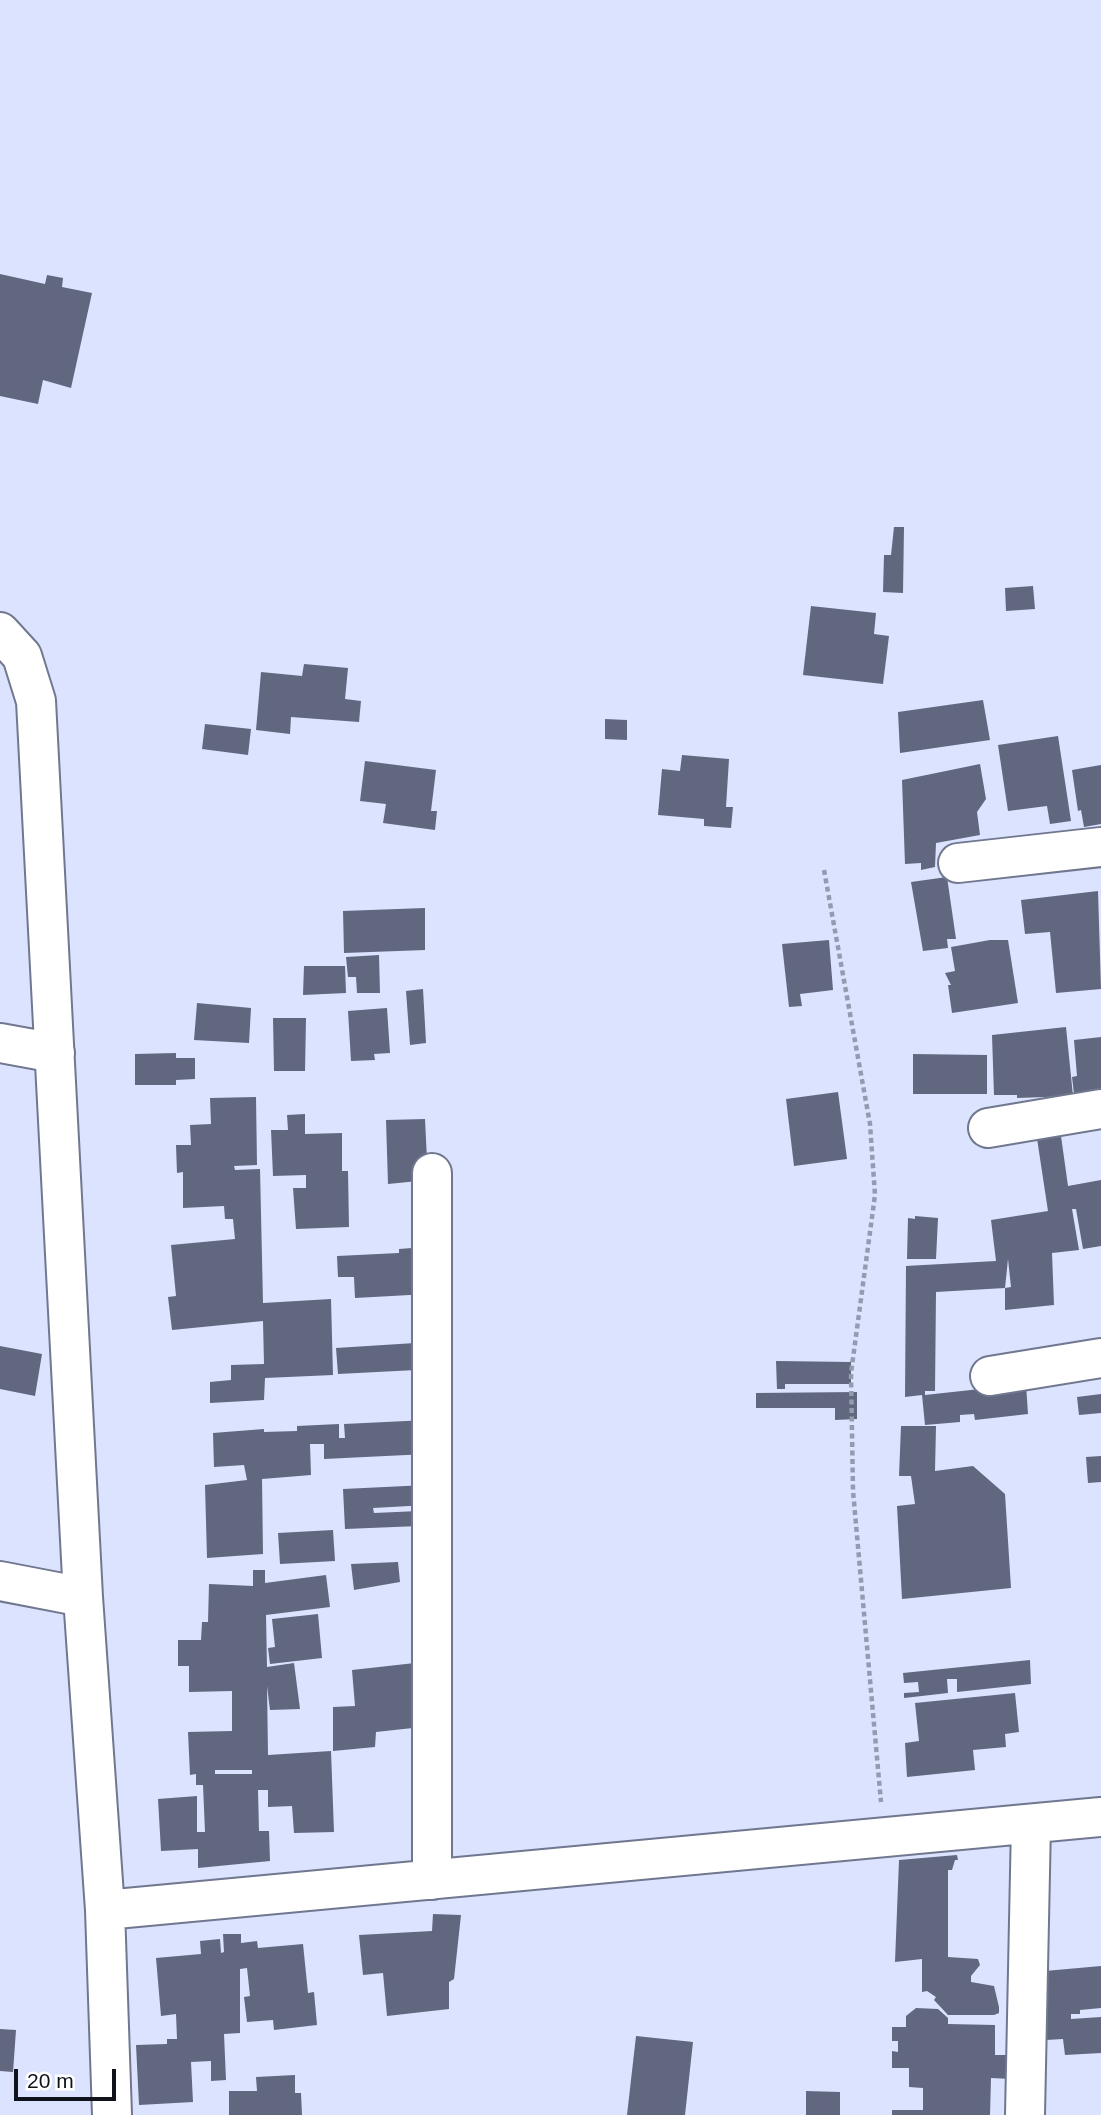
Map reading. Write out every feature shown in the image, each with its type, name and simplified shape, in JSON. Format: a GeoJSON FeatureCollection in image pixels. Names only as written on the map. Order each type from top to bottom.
{"type":"FeatureCollection","features":[{"type":"Feature","properties":{"kind":"street"},"geometry":{"type":"LineString","coordinates":[[0,632],[22,656],[36,701],[83,1597],[105,1910],[112,2115]]}},
{"type":"Feature","properties":{"kind":"street"},"geometry":{"type":"LineString","coordinates":[[958,863],[1101,846]]}},
{"type":"Feature","properties":{"kind":"street"},"geometry":{"type":"LineString","coordinates":[[0,1043],[55,1053]]}},
{"type":"Feature","properties":{"kind":"street"},"geometry":{"type":"LineString","coordinates":[[988,1128],[1101,1108]]}},
{"type":"Feature","properties":{"kind":"street"},"geometry":{"type":"LineString","coordinates":[[432,1173],[432,1880]]}},
{"type":"Feature","properties":{"kind":"street"},"geometry":{"type":"LineString","coordinates":[[990,1376],[1101,1358]]}},
{"type":"Feature","properties":{"kind":"street"},"geometry":{"type":"LineString","coordinates":[[0,1581],[83,1597]]}},
{"type":"Feature","properties":{"kind":"street"},"geometry":{"type":"LineString","coordinates":[[105,1910],[1101,1816]]}},
{"type":"Feature","properties":{"kind":"street"},"geometry":{"type":"LineString","coordinates":[[1025,2115],[1031,1824]]}},
{"type":"Feature","properties":{"kind":"path"},"geometry":{"type":"LineString","coordinates":[[824,870],[870,1124],[875,1195],[851,1386],[853,1490],[884,1838]]}},
{"type":"Feature","properties":{"kind":"building"},"geometry":{"type":"Polygon","coordinates":[[[0,274],[45,284],[47,275],[63,278],[62,287],[92,293],[71,388],[43,380],[38,404],[0,396],[0,274]]]}},
{"type":"Feature","properties":{"kind":"building"},"geometry":{"type":"Polygon","coordinates":[[[894,527],[904,527],[903,593],[883,592],[884,555],[891,555],[894,527]]]}},
{"type":"Feature","properties":{"kind":"building"},"geometry":{"type":"Polygon","coordinates":[[[1033,586],[1035,609],[1006,611],[1005,588],[1033,586]]]}},
{"type":"Feature","properties":{"kind":"building"},"geometry":{"type":"Polygon","coordinates":[[[811,606],[876,613],[874,634],[889,636],[883,684],[803,675],[811,606]]]}},
{"type":"Feature","properties":{"kind":"building"},"geometry":{"type":"Polygon","coordinates":[[[304,664],[348,668],[345,699],[361,701],[359,722],[291,717],[290,734],[256,730],[261,672],[302,676],[304,664]]]}},
{"type":"Feature","properties":{"kind":"building"},"geometry":{"type":"Polygon","coordinates":[[[983,700],[990,740],[900,753],[898,712],[983,700]]]}},
{"type":"Feature","properties":{"kind":"building"},"geometry":{"type":"Polygon","coordinates":[[[605,719],[627,720],[627,740],[605,739],[605,719]]]}},
{"type":"Feature","properties":{"kind":"building"},"geometry":{"type":"Polygon","coordinates":[[[205,724],[251,729],[248,755],[202,749],[205,724]]]}},
{"type":"Feature","properties":{"kind":"building"},"geometry":{"type":"Polygon","coordinates":[[[1058,736],[1071,821],[1050,824],[1047,806],[1008,811],[998,745],[1058,736]]]}},
{"type":"Feature","properties":{"kind":"building"},"geometry":{"type":"Polygon","coordinates":[[[682,755],[729,759],[726,807],[733,807],[731,828],[704,826],[704,819],[658,815],[662,769],[680,771],[682,755]]]}},
{"type":"Feature","properties":{"kind":"building"},"geometry":{"type":"Polygon","coordinates":[[[365,761],[436,770],[431,811],[437,811],[435,830],[383,823],[386,804],[360,801],[365,761]]]}},
{"type":"Feature","properties":{"kind":"building"},"geometry":{"type":"Polygon","coordinates":[[[980,764],[986,799],[977,812],[980,835],[936,843],[935,867],[921,870],[921,863],[905,864],[902,780],[980,764]]]}},
{"type":"Feature","properties":{"kind":"building"},"geometry":{"type":"Polygon","coordinates":[[[1101,765],[1101,824],[1084,827],[1081,810],[1078,811],[1072,770],[1101,765]]]}},
{"type":"Feature","properties":{"kind":"building"},"geometry":{"type":"Polygon","coordinates":[[[947,877],[956,939],[947,939],[948,948],[923,951],[911,882],[947,877]]]}},
{"type":"Feature","properties":{"kind":"building"},"geometry":{"type":"Polygon","coordinates":[[[1098,891],[1101,989],[1056,993],[1050,932],[1025,934],[1021,900],[1098,891]]]}},
{"type":"Feature","properties":{"kind":"building"},"geometry":{"type":"Polygon","coordinates":[[[425,908],[425,950],[344,953],[343,911],[425,908]]]}},
{"type":"Feature","properties":{"kind":"building"},"geometry":{"type":"Polygon","coordinates":[[[829,940],[833,990],[800,994],[802,1006],[789,1007],[782,944],[829,940]]]}},
{"type":"Feature","properties":{"kind":"building"},"geometry":{"type":"Polygon","coordinates":[[[990,940],[1008,940],[1018,1003],[952,1013],[948,985],[951,985],[945,973],[955,971],[951,947],[990,940]]]}},
{"type":"Feature","properties":{"kind":"building"},"geometry":{"type":"Polygon","coordinates":[[[379,955],[380,993],[357,993],[356,977],[348,977],[346,957],[379,955]]]}},
{"type":"Feature","properties":{"kind":"building"},"geometry":{"type":"Polygon","coordinates":[[[304,966],[345,966],[346,993],[303,995],[304,966]]]}},
{"type":"Feature","properties":{"kind":"building"},"geometry":{"type":"Polygon","coordinates":[[[423,989],[426,1043],[410,1045],[406,991],[423,989]]]}},
{"type":"Feature","properties":{"kind":"building"},"geometry":{"type":"Polygon","coordinates":[[[197,1003],[251,1008],[249,1043],[194,1040],[197,1003]]]}},
{"type":"Feature","properties":{"kind":"building"},"geometry":{"type":"Polygon","coordinates":[[[387,1008],[390,1053],[374,1054],[375,1060],[351,1061],[348,1011],[387,1008]]]}},
{"type":"Feature","properties":{"kind":"building"},"geometry":{"type":"Polygon","coordinates":[[[273,1018],[306,1018],[305,1071],[274,1071],[273,1018]]]}},
{"type":"Feature","properties":{"kind":"building"},"geometry":{"type":"Polygon","coordinates":[[[1066,1027],[1073,1096],[1017,1098],[1017,1095],[994,1095],[992,1035],[1066,1027]]]}},
{"type":"Feature","properties":{"kind":"building"},"geometry":{"type":"Polygon","coordinates":[[[1101,1037],[1101,1090],[1074,1094],[1072,1077],[1077,1076],[1074,1040],[1101,1037]]]}},
{"type":"Feature","properties":{"kind":"building"},"geometry":{"type":"Polygon","coordinates":[[[176,1053],[176,1058],[195,1058],[195,1079],[176,1080],[176,1085],[135,1085],[135,1054],[176,1053]]]}},
{"type":"Feature","properties":{"kind":"building"},"geometry":{"type":"Polygon","coordinates":[[[913,1054],[987,1055],[987,1094],[913,1094],[913,1054]]]}},
{"type":"Feature","properties":{"kind":"building"},"geometry":{"type":"Polygon","coordinates":[[[838,1092],[847,1159],[794,1166],[786,1099],[838,1092]]]}},
{"type":"Feature","properties":{"kind":"building"},"geometry":{"type":"Polygon","coordinates":[[[256,1097],[257,1165],[234,1166],[235,1170],[260,1169],[263,1303],[331,1299],[333,1375],[265,1378],[264,1400],[210,1403],[210,1382],[231,1380],[231,1365],[264,1364],[263,1321],[172,1330],[168,1297],[176,1296],[171,1245],[235,1239],[233,1219],[225,1219],[224,1206],[183,1208],[183,1172],[177,1173],[176,1145],[191,1145],[190,1125],[211,1124],[210,1098],[256,1097]]]}},
{"type":"Feature","properties":{"kind":"building"},"geometry":{"type":"Polygon","coordinates":[[[305,1114],[305,1134],[342,1133],[342,1171],[348,1171],[349,1227],[296,1229],[293,1188],[306,1188],[306,1175],[273,1176],[271,1130],[288,1130],[287,1115],[305,1114]]]}},
{"type":"Feature","properties":{"kind":"building"},"geometry":{"type":"Polygon","coordinates":[[[425,1119],[428,1180],[388,1184],[386,1120],[425,1119]]]}},
{"type":"Feature","properties":{"kind":"building"},"geometry":{"type":"Polygon","coordinates":[[[1060,1129],[1068,1186],[1101,1180],[1101,1246],[1083,1249],[1076,1209],[1072,1209],[1079,1250],[1052,1253],[1054,1305],[1005,1310],[1005,1288],[936,1292],[935,1391],[925,1391],[925,1395],[1026,1384],[1028,1414],[975,1420],[974,1414],[960,1415],[960,1422],[925,1425],[922,1395],[905,1397],[906,1266],[996,1261],[991,1220],[1048,1211],[1036,1132],[1060,1129]],[[1008,1259],[1005,1288],[1011,1287],[1008,1259]]]}},
{"type":"Feature","properties":{"kind":"building"},"geometry":{"type":"Polygon","coordinates":[[[915,1216],[938,1218],[936,1259],[907,1259],[908,1218],[915,1219],[915,1216]]]}},
{"type":"Feature","properties":{"kind":"building"},"geometry":{"type":"Polygon","coordinates":[[[425,1247],[428,1294],[355,1298],[354,1277],[338,1277],[337,1256],[399,1253],[399,1249],[425,1247]]]}},
{"type":"Feature","properties":{"kind":"building"},"geometry":{"type":"Polygon","coordinates":[[[415,1343],[416,1370],[338,1374],[336,1348],[415,1343]]]}},
{"type":"Feature","properties":{"kind":"building"},"geometry":{"type":"Polygon","coordinates":[[[0,1346],[42,1354],[35,1396],[0,1389],[0,1346]]]}},
{"type":"Feature","properties":{"kind":"building"},"geometry":{"type":"Polygon","coordinates":[[[776,1361],[851,1362],[851,1384],[785,1384],[785,1389],[777,1389],[776,1361]]]}},
{"type":"Feature","properties":{"kind":"building"},"geometry":{"type":"Polygon","coordinates":[[[857,1392],[857,1419],[835,1420],[835,1408],[756,1408],[756,1393],[857,1392]]]}},
{"type":"Feature","properties":{"kind":"building"},"geometry":{"type":"Polygon","coordinates":[[[1101,1394],[1101,1413],[1079,1415],[1077,1397],[1101,1394]]]}},
{"type":"Feature","properties":{"kind":"building"},"geometry":{"type":"Polygon","coordinates":[[[427,1420],[427,1454],[324,1459],[324,1444],[310,1444],[311,1475],[262,1479],[263,1554],[207,1558],[205,1485],[247,1480],[244,1465],[214,1467],[213,1433],[264,1429],[264,1432],[297,1431],[297,1426],[339,1424],[339,1438],[345,1438],[344,1424],[427,1420]]]}},
{"type":"Feature","properties":{"kind":"building"},"geometry":{"type":"Polygon","coordinates":[[[901,1426],[936,1426],[935,1471],[973,1466],[1005,1494],[1011,1588],[902,1599],[897,1506],[915,1504],[911,1476],[899,1476],[901,1426]]]}},
{"type":"Feature","properties":{"kind":"building"},"geometry":{"type":"Polygon","coordinates":[[[1101,1456],[1101,1482],[1088,1483],[1086,1457],[1101,1456]]]}},
{"type":"Feature","properties":{"kind":"building"},"geometry":{"type":"Polygon","coordinates":[[[427,1485],[427,1505],[373,1508],[374,1513],[419,1511],[419,1526],[345,1529],[343,1489],[427,1485]]]}},
{"type":"Feature","properties":{"kind":"building"},"geometry":{"type":"Polygon","coordinates":[[[333,1530],[335,1561],[280,1564],[278,1533],[333,1530]]]}},
{"type":"Feature","properties":{"kind":"building"},"geometry":{"type":"Polygon","coordinates":[[[398,1562],[400,1582],[354,1590],[351,1564],[398,1562]]]}},
{"type":"Feature","properties":{"kind":"building"},"geometry":{"type":"Polygon","coordinates":[[[253,1570],[265,1570],[265,1583],[326,1575],[330,1607],[266,1615],[267,1667],[294,1663],[300,1709],[270,1710],[267,1686],[268,1755],[331,1751],[334,1832],[294,1833],[292,1806],[268,1807],[268,1790],[258,1790],[259,1831],[269,1831],[270,1861],[198,1868],[198,1849],[161,1851],[158,1799],[197,1796],[197,1832],[205,1832],[203,1785],[196,1785],[196,1774],[190,1775],[188,1732],[232,1731],[232,1691],[189,1692],[189,1666],[178,1666],[178,1640],[201,1640],[202,1622],[208,1622],[209,1584],[253,1586],[253,1570]],[[215,1770],[215,1774],[252,1774],[252,1770],[215,1770]]]}},
{"type":"Feature","properties":{"kind":"building"},"geometry":{"type":"Polygon","coordinates":[[[318,1614],[322,1658],[270,1664],[268,1648],[275,1647],[272,1619],[318,1614]]]}},
{"type":"Feature","properties":{"kind":"building"},"geometry":{"type":"Polygon","coordinates":[[[1030,1660],[1031,1684],[957,1692],[957,1679],[947,1679],[948,1693],[904,1698],[904,1693],[919,1692],[918,1682],[904,1683],[903,1673],[1030,1660]]]}},
{"type":"Feature","properties":{"kind":"building"},"geometry":{"type":"Polygon","coordinates":[[[415,1663],[431,1726],[376,1732],[375,1747],[333,1751],[333,1707],[355,1706],[352,1670],[415,1663]]]}},
{"type":"Feature","properties":{"kind":"building"},"geometry":{"type":"Polygon","coordinates":[[[1015,1693],[1019,1732],[1005,1734],[1006,1747],[973,1750],[975,1770],[907,1777],[905,1743],[919,1741],[915,1703],[1015,1693]]]}},
{"type":"Feature","properties":{"kind":"building"},"geometry":{"type":"Polygon","coordinates":[[[957,1855],[958,1860],[955,1860],[952,1870],[948,1870],[948,1957],[978,1959],[980,1965],[971,1976],[971,1982],[994,1986],[999,2013],[994,2015],[948,2015],[934,2000],[936,1997],[927,1991],[922,1992],[922,1959],[895,1962],[899,1860],[957,1855]]]}},
{"type":"Feature","properties":{"kind":"building"},"geometry":{"type":"Polygon","coordinates":[[[433,1914],[461,1915],[454,1979],[449,1982],[449,2009],[387,2016],[383,1973],[363,1975],[359,1935],[432,1931],[433,1914]]]}},
{"type":"Feature","properties":{"kind":"building"},"geometry":{"type":"Polygon","coordinates":[[[223,1934],[241,1934],[241,1943],[257,1941],[258,1948],[303,1944],[308,1993],[314,1992],[317,2025],[274,2030],[273,2020],[247,2022],[244,1997],[250,1996],[247,1968],[240,1969],[240,2033],[224,2034],[226,2080],[211,2081],[211,2061],[191,2062],[193,2102],[139,2105],[136,2045],[167,2044],[167,2039],[177,2039],[176,2014],[161,2016],[156,1958],[201,1954],[200,1941],[220,1939],[221,1953],[224,1952],[223,1934]]]}},
{"type":"Feature","properties":{"kind":"building"},"geometry":{"type":"Polygon","coordinates":[[[1101,1966],[1101,2008],[1080,2010],[1080,2014],[1071,2014],[1071,2019],[1101,2017],[1101,2053],[1065,2055],[1063,2039],[1046,2040],[1045,1971],[1101,1966]]]}},
{"type":"Feature","properties":{"kind":"building"},"geometry":{"type":"Polygon","coordinates":[[[916,2008],[938,2009],[948,2018],[948,2024],[995,2025],[995,2055],[1012,2055],[1011,2079],[991,2078],[990,2115],[892,2115],[892,2110],[923,2110],[923,2088],[909,2087],[909,2068],[892,2068],[892,2051],[898,2052],[898,2041],[892,2041],[892,2027],[906,2027],[906,2016],[916,2008]]]}},
{"type":"Feature","properties":{"kind":"building"},"geometry":{"type":"Polygon","coordinates":[[[0,2029],[16,2030],[13,2072],[0,2071],[0,2029]]]}},
{"type":"Feature","properties":{"kind":"building"},"geometry":{"type":"Polygon","coordinates":[[[636,2036],[693,2042],[685,2115],[627,2115],[636,2036]]]}},
{"type":"Feature","properties":{"kind":"building"},"geometry":{"type":"Polygon","coordinates":[[[295,2075],[295,2093],[301,2093],[302,2115],[229,2115],[229,2091],[257,2091],[256,2077],[295,2075]]]}},
{"type":"Feature","properties":{"kind":"building"},"geometry":{"type":"Polygon","coordinates":[[[806,2091],[840,2092],[840,2115],[806,2115],[806,2091]]]}}]}
